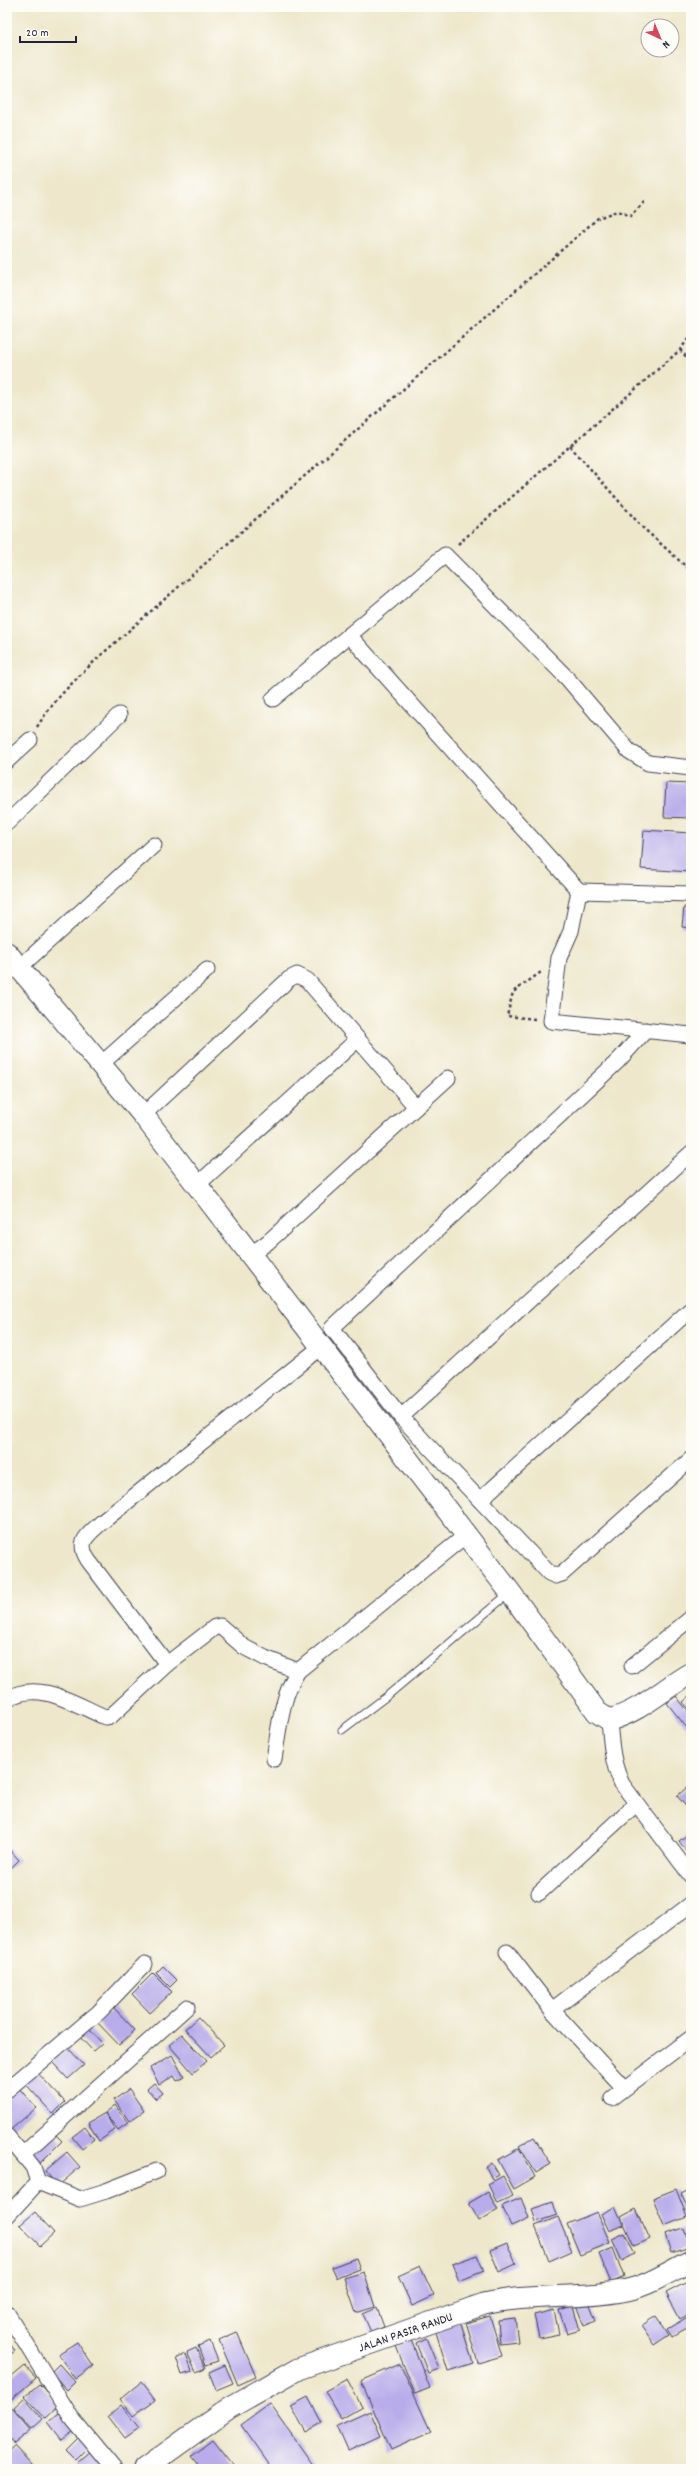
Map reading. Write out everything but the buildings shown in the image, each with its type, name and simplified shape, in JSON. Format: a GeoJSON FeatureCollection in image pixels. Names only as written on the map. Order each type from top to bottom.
{"type":"FeatureCollection","features":[{"type":"Feature","properties":{"kind":"street"},"geometry":{"type":"LineString","coordinates":[[273,699],[445,555],[567,678],[630,751],[648,763],[691,768]]}},
{"type":"Feature","properties":{"kind":"street"},"geometry":{"type":"LineString","coordinates":[[349,635],[580,891],[691,894]]}},
{"type":"Feature","properties":{"kind":"street"},"geometry":{"type":"LineString","coordinates":[[7,823],[119,715]]}},
{"type":"Feature","properties":{"kind":"street"},"geometry":{"type":"LineString","coordinates":[[7,761],[30,740]]}},
{"type":"Feature","properties":{"kind":"street"},"geometry":{"type":"LineString","coordinates":[[154,845],[13,961],[143,1115],[196,1186],[322,1346],[465,1536],[510,1592],[596,1712],[609,1720],[625,1716],[668,1686],[691,1673]]}},
{"type":"Feature","properties":{"kind":"street"},"geometry":{"type":"LineString","coordinates":[[580,891],[571,931],[559,958],[551,1021],[691,1035]]}},
{"type":"Feature","properties":{"kind":"street"},"geometry":{"type":"LineString","coordinates":[[101,1064],[207,970]]}},
{"type":"Feature","properties":{"kind":"street"},"geometry":{"type":"LineString","coordinates":[[143,1115],[289,979],[297,975],[307,980],[416,1107]]}},
{"type":"Feature","properties":{"kind":"street"},"geometry":{"type":"LineString","coordinates":[[646,1030],[618,1061],[332,1328],[402,1417],[549,1573],[556,1576],[562,1574],[691,1459]]}},
{"type":"Feature","properties":{"kind":"street"},"geometry":{"type":"LineString","coordinates":[[196,1186],[358,1039]]}},
{"type":"Feature","properties":{"kind":"street"},"geometry":{"type":"LineString","coordinates":[[250,1255],[268,1242],[448,1078]]}},
{"type":"Feature","properties":{"kind":"street"},"geometry":{"type":"LineString","coordinates":[[402,1417],[691,1153]]}},
{"type":"Feature","properties":{"kind":"street"},"geometry":{"type":"LineString","coordinates":[[480,1500],[691,1309]]}},
{"type":"Feature","properties":{"kind":"street"},"geometry":{"type":"LineString","coordinates":[[167,1664],[88,1560],[83,1552],[82,1544],[86,1537],[102,1522],[322,1346]]}},
{"type":"Feature","properties":{"kind":"street"},"geometry":{"type":"LineString","coordinates":[[274,1759],[283,1703],[288,1685],[298,1671],[465,1536]]}},
{"type":"Feature","properties":{"kind":"street"},"geometry":{"type":"LineString","coordinates":[[632,1666],[689,1624]]}},
{"type":"Feature","properties":{"kind":"street"},"geometry":{"type":"LineString","coordinates":[[7,1698],[19,1694],[51,1694],[64,1697],[105,1717],[111,1716],[167,1664],[215,1627],[220,1626],[244,1647],[265,1658],[298,1671]]}},
{"type":"Feature","properties":{"kind":"street"},"geometry":{"type":"LineString","coordinates":[[609,1720],[614,1767],[636,1804],[691,1876]]}},
{"type":"Feature","properties":{"kind":"street"},"geometry":{"type":"LineString","coordinates":[[538,1893],[636,1804]]}},
{"type":"Feature","properties":{"kind":"street"},"geometry":{"type":"LineString","coordinates":[[552,2010],[691,1904]]}},
{"type":"Feature","properties":{"kind":"street"},"geometry":{"type":"LineString","coordinates":[[507,1952],[618,2093],[691,2038]]}},
{"type":"Feature","properties":{"kind":"street"},"geometry":{"type":"LineString","coordinates":[[7,2090],[99,2012],[145,1964]]}},
{"type":"Feature","properties":{"kind":"street"},"geometry":{"type":"LineString","coordinates":[[23,2154],[187,2007]]}},
{"type":"Feature","properties":{"kind":"street"},"geometry":{"type":"LineString","coordinates":[[7,2136],[23,2154],[35,2171],[38,2182]]}},
{"type":"Feature","properties":{"kind":"street"},"geometry":{"type":"LineString","coordinates":[[38,2182],[80,2199],[88,2198],[157,2171]]}},
{"type":"Feature","properties":{"kind":"street"},"geometry":{"type":"LineString","coordinates":[[7,2216],[38,2182]]}},
{"type":"Feature","properties":{"kind":"street","name":"JALAN PASIR RANDU"},"geometry":{"type":"LineString","coordinates":[[144,2469],[229,2408],[298,2369],[407,2329],[484,2304],[510,2298],[627,2290],[646,2284],[691,2261]]}},
{"type":"Feature","properties":{"kind":"street"},"geometry":{"type":"LineString","coordinates":[[7,2313],[71,2417],[114,2469]]}},
{"type":"Feature","properties":{"kind":"lane"},"geometry":{"type":"LineString","coordinates":[[342,1730],[387,1696],[510,1592]]}},
{"type":"Feature","properties":{"kind":"path"},"geometry":{"type":"LineString","coordinates":[[30,740],[46,712],[71,683],[100,656],[598,218],[617,211],[631,216],[646,200]]}},
{"type":"Feature","properties":{"kind":"path"},"geometry":{"type":"LineString","coordinates":[[445,555],[680,350],[691,335]]}},
{"type":"Feature","properties":{"kind":"path"},"geometry":{"type":"LineString","coordinates":[[680,350],[691,362]]}},
{"type":"Feature","properties":{"kind":"path"},"geometry":{"type":"LineString","coordinates":[[570,446],[642,527],[691,571]]}},
{"type":"Feature","properties":{"kind":"path"},"geometry":{"type":"LineString","coordinates":[[551,1021],[507,1016],[513,992],[559,958]]}}]}
